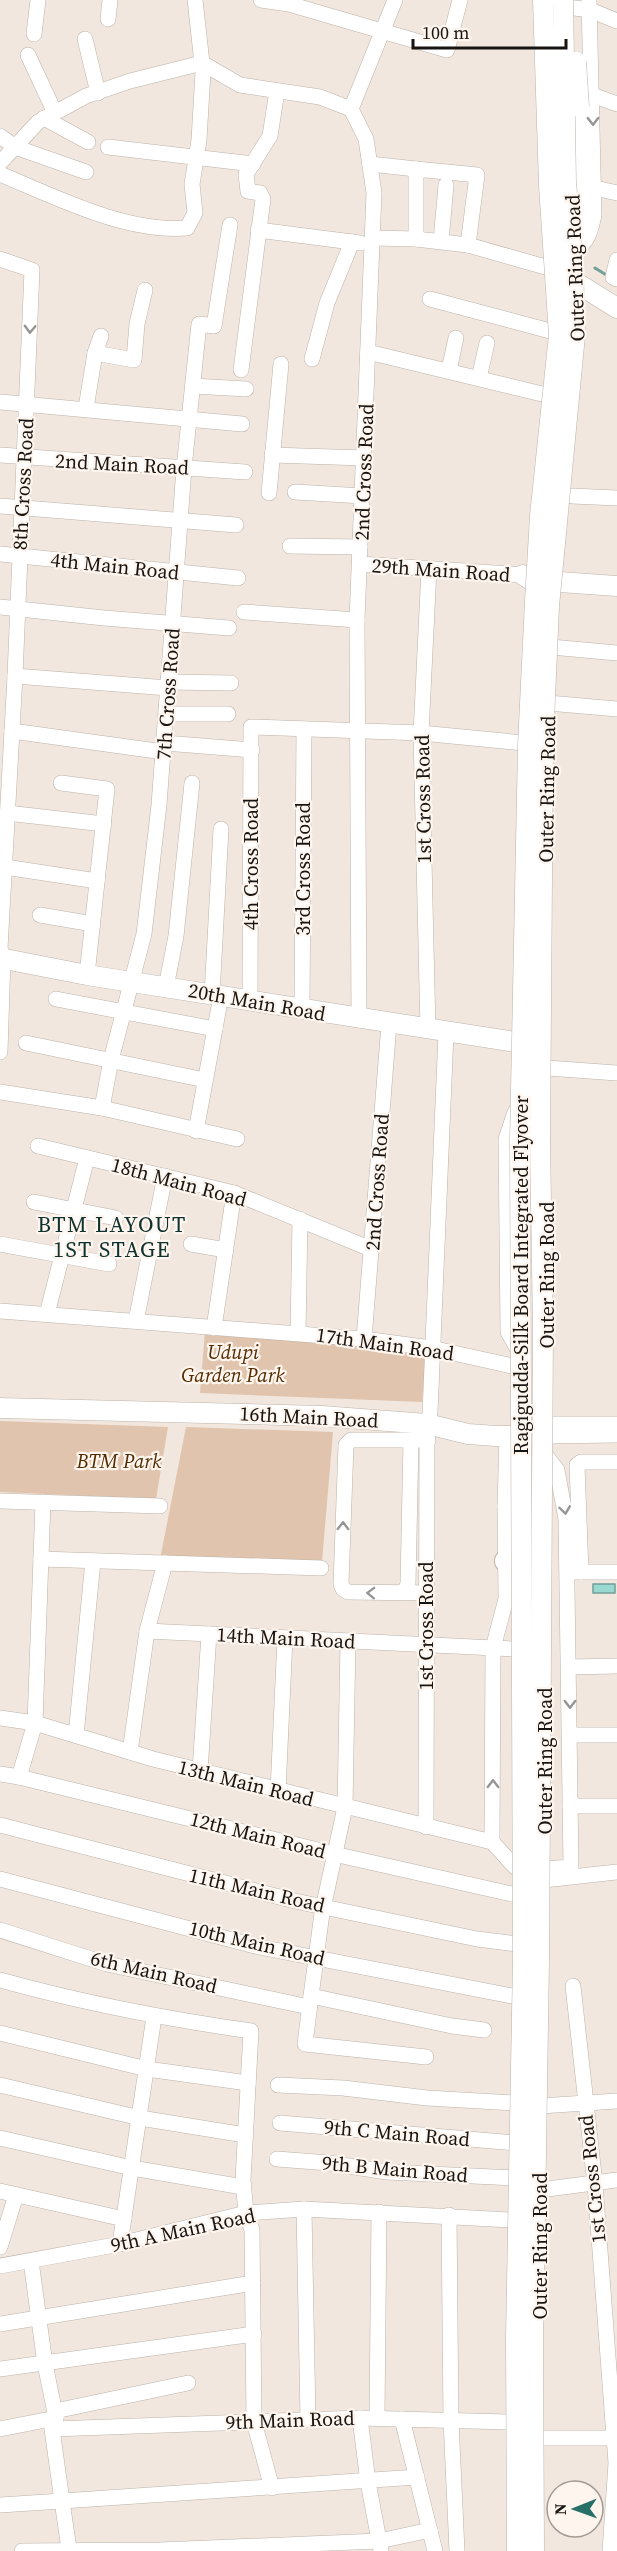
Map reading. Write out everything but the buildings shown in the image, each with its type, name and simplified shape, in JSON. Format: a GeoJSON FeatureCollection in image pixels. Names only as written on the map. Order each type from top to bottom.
{"type":"FeatureCollection","features":[{"type":"Feature","properties":{"kind":"highway","name":"Outer Ring Road"},"geometry":{"type":"LineString","coordinates":[[510,2551],[508,2422],[516,2103],[517,1944],[516,1868],[504,1648],[510,1561],[517,1358],[515,1042],[528,576],[550,331],[549,268],[542,189],[541,0]]}},
{"type":"Feature","properties":{"kind":"highway","name":"Outer Ring Road"},"geometry":{"type":"LineString","coordinates":[[539,2551],[540,2106],[547,1439],[545,919],[548,703],[556,578],[580,329],[580,285],[572,208],[580,99],[567,2]]}},
{"type":"Feature","properties":{"kind":"main road","name":"Ragigudda-Silk Board Integrated Flyover"},"geometry":{"type":"LineString","coordinates":[[517,2551],[516,2338],[523,1960],[520,1140],[528,755],[534,613],[540,516],[559,335],[549,185],[541,0]]}},
{"type":"Feature","properties":{"kind":"main road"},"geometry":{"type":"LineString","coordinates":[[534,2551],[533,2328],[539,1962],[543,1342],[540,1140],[543,746],[549,606],[574,334],[573,264],[566,182],[567,2]]}},
{"type":"Feature","properties":{"kind":"main road"},"geometry":{"type":"LineString","coordinates":[[580,285],[617,308]]}},
{"type":"Feature","properties":{"kind":"main road","name":"29th Main Road"},"geometry":{"type":"LineString","coordinates":[[528,576],[617,586]]}},
{"type":"Feature","properties":{"kind":"main road","name":"29th Main Road"},"geometry":{"type":"LineString","coordinates":[[556,578],[617,577]]}},
{"type":"Feature","properties":{"kind":"main road","name":"20th Main Road"},"geometry":{"type":"LineString","coordinates":[[1,953],[87,975],[358,1020],[515,1042]]}},
{"type":"Feature","properties":{"kind":"main road","name":"16th Main Road"},"geometry":{"type":"LineString","coordinates":[[0,1399],[322,1406],[428,1426]]}},
{"type":"Feature","properties":{"kind":"main road","name":"16th Main Road"},"geometry":{"type":"LineString","coordinates":[[0,1408],[322,1416],[428,1426],[467,1421],[547,1439]]}},
{"type":"Feature","properties":{"kind":"street"},"geometry":{"type":"LineString","coordinates":[[34,34],[38,0]]}},
{"type":"Feature","properties":{"kind":"street"},"geometry":{"type":"LineString","coordinates":[[108,20],[110,0]]}},
{"type":"Feature","properties":{"kind":"street"},"geometry":{"type":"LineString","coordinates":[[0,174],[49,195],[119,220],[172,229],[186,228],[195,213],[192,184],[196,158],[202,63],[195,0]]}},
{"type":"Feature","properties":{"kind":"street"},"geometry":{"type":"LineString","coordinates":[[261,0],[289,4],[447,50],[460,0]]}},
{"type":"Feature","properties":{"kind":"street"},"geometry":{"type":"LineString","coordinates":[[0,163],[38,122],[50,116],[98,93],[130,81],[202,63],[240,85],[320,98],[351,109],[395,0]]}},
{"type":"Feature","properties":{"kind":"street"},"geometry":{"type":"LineString","coordinates":[[567,2],[590,5],[617,21]]}},
{"type":"Feature","properties":{"kind":"street"},"geometry":{"type":"LineString","coordinates":[[577,244],[584,245],[591,233],[594,188],[580,99],[590,5]]}},
{"type":"Feature","properties":{"kind":"street"},"geometry":{"type":"LineString","coordinates":[[85,39],[98,93]]}},
{"type":"Feature","properties":{"kind":"street"},"geometry":{"type":"LineString","coordinates":[[28,55],[50,116],[88,142]]}},
{"type":"Feature","properties":{"kind":"street"},"geometry":{"type":"LineString","coordinates":[[241,370],[262,195],[250,192],[247,188],[246,174],[270,136],[277,91]]}},
{"type":"Feature","properties":{"kind":"street"},"geometry":{"type":"LineString","coordinates":[[580,99],[617,104]]}},
{"type":"Feature","properties":{"kind":"street","name":"2nd Cross Road"},"geometry":{"type":"LineString","coordinates":[[351,109],[366,139],[374,194],[357,620],[358,1020]]}},
{"type":"Feature","properties":{"kind":"street"},"geometry":{"type":"LineString","coordinates":[[0,136],[15,147],[86,172]]}},
{"type":"Feature","properties":{"kind":"street"},"geometry":{"type":"LineString","coordinates":[[108,147],[253,164]]}},
{"type":"Feature","properties":{"kind":"street"},"geometry":{"type":"LineString","coordinates":[[370,164],[477,175],[468,245]]}},
{"type":"Feature","properties":{"kind":"street"},"geometry":{"type":"LineString","coordinates":[[416,169],[416,239]]}},
{"type":"Feature","properties":{"kind":"street"},"geometry":{"type":"LineString","coordinates":[[441,241],[446,185]]}},
{"type":"Feature","properties":{"kind":"street"},"geometry":{"type":"LineString","coordinates":[[594,188],[617,193]]}},
{"type":"Feature","properties":{"kind":"street","name":"7th Cross Road"},"geometry":{"type":"LineString","coordinates":[[102,1108],[111,1060],[144,934],[164,748],[184,468],[199,324],[214,326],[230,225]]}},
{"type":"Feature","properties":{"kind":"street"},"geometry":{"type":"LineString","coordinates":[[258,230],[352,242],[416,239],[441,241],[468,245],[549,268]]}},
{"type":"Feature","properties":{"kind":"street"},"geometry":{"type":"LineString","coordinates":[[312,359],[327,303],[352,242]]}},
{"type":"Feature","properties":{"kind":"street","name":"8th Cross Road"},"geometry":{"type":"LineString","coordinates":[[0,260],[32,270],[18,608],[10,667],[12,731],[1,953],[0,1052]]}},
{"type":"Feature","properties":{"kind":"street"},"geometry":{"type":"LineString","coordinates":[[617,260],[612,277],[617,279]]}},
{"type":"Feature","properties":{"kind":"street"},"geometry":{"type":"LineString","coordinates":[[95,353],[130,362],[134,360],[137,324],[144,290]]}},
{"type":"Feature","properties":{"kind":"street"},"geometry":{"type":"LineString","coordinates":[[430,299],[550,331]]}},
{"type":"Feature","properties":{"kind":"street"},"geometry":{"type":"LineString","coordinates":[[86,408],[95,353],[101,336]]}},
{"type":"Feature","properties":{"kind":"street"},"geometry":{"type":"LineString","coordinates":[[449,370],[456,338]]}},
{"type":"Feature","properties":{"kind":"street"},"geometry":{"type":"LineString","coordinates":[[479,378],[487,343]]}},
{"type":"Feature","properties":{"kind":"street"},"geometry":{"type":"LineString","coordinates":[[368,352],[546,395]]}},
{"type":"Feature","properties":{"kind":"street"},"geometry":{"type":"LineString","coordinates":[[270,493],[282,364]]}},
{"type":"Feature","properties":{"kind":"street"},"geometry":{"type":"LineString","coordinates":[[193,386],[246,389]]}},
{"type":"Feature","properties":{"kind":"street"},"geometry":{"type":"LineString","coordinates":[[0,402],[86,408],[242,424]]}},
{"type":"Feature","properties":{"kind":"street","name":"2nd Main Road"},"geometry":{"type":"LineString","coordinates":[[0,455],[244,472]]}},
{"type":"Feature","properties":{"kind":"street"},"geometry":{"type":"LineString","coordinates":[[272,455],[364,458]]}},
{"type":"Feature","properties":{"kind":"street"},"geometry":{"type":"LineString","coordinates":[[295,492],[363,496]]}},
{"type":"Feature","properties":{"kind":"street"},"geometry":{"type":"LineString","coordinates":[[572,496],[617,498]]}},
{"type":"Feature","properties":{"kind":"street"},"geometry":{"type":"LineString","coordinates":[[0,506],[236,525]]}},
{"type":"Feature","properties":{"kind":"street"},"geometry":{"type":"LineString","coordinates":[[290,546],[360,547]]}},
{"type":"Feature","properties":{"kind":"street","name":"4th Main Road"},"geometry":{"type":"LineString","coordinates":[[0,554],[234,578]]}},
{"type":"Feature","properties":{"kind":"street","name":"29th Main Road"},"geometry":{"type":"LineString","coordinates":[[360,564],[528,576]]}},
{"type":"Feature","properties":{"kind":"street","name":"1st Cross Road"},"geometry":{"type":"LineString","coordinates":[[426,1827],[428,1426],[437,1032],[421,733],[429,569]]}},
{"type":"Feature","properties":{"kind":"street"},"geometry":{"type":"LineString","coordinates":[[0,606],[104,618],[230,628]]}},
{"type":"Feature","properties":{"kind":"street"},"geometry":{"type":"LineString","coordinates":[[244,612],[357,620]]}},
{"type":"Feature","properties":{"kind":"street"},"geometry":{"type":"LineString","coordinates":[[551,646],[617,653]]}},
{"type":"Feature","properties":{"kind":"street"},"geometry":{"type":"LineString","coordinates":[[10,667],[169,685],[231,683]]}},
{"type":"Feature","properties":{"kind":"street"},"geometry":{"type":"LineString","coordinates":[[548,703],[617,709]]}},
{"type":"Feature","properties":{"kind":"street"},"geometry":{"type":"LineString","coordinates":[[166,714],[228,714]]}},
{"type":"Feature","properties":{"kind":"street","name":"4th Cross Road"},"geometry":{"type":"LineString","coordinates":[[250,1001],[251,727],[304,729]]}},
{"type":"Feature","properties":{"kind":"street"},"geometry":{"type":"LineString","coordinates":[[304,729],[421,733],[524,743]]}},
{"type":"Feature","properties":{"kind":"street","name":"3rd Cross Road"},"geometry":{"type":"LineString","coordinates":[[302,1010],[304,729]]}},
{"type":"Feature","properties":{"kind":"street"},"geometry":{"type":"LineString","coordinates":[[12,731],[164,748],[252,750]]}},
{"type":"Feature","properties":{"kind":"street"},"geometry":{"type":"LineString","coordinates":[[61,783],[107,789],[87,975]]}},
{"type":"Feature","properties":{"kind":"street"},"geometry":{"type":"LineString","coordinates":[[166,987],[176,936],[192,783]]}},
{"type":"Feature","properties":{"kind":"street"},"geometry":{"type":"LineString","coordinates":[[7,813],[104,824]]}},
{"type":"Feature","properties":{"kind":"street"},"geometry":{"type":"LineString","coordinates":[[196,1131],[215,1029],[221,829]]}},
{"type":"Feature","properties":{"kind":"street"},"geometry":{"type":"LineString","coordinates":[[5,867],[97,881]]}},
{"type":"Feature","properties":{"kind":"street"},"geometry":{"type":"LineString","coordinates":[[40,915],[93,924]]}},
{"type":"Feature","properties":{"kind":"street"},"geometry":{"type":"LineString","coordinates":[[56,999],[215,1029]]}},
{"type":"Feature","properties":{"kind":"street","name":"2nd Cross Road"},"geometry":{"type":"LineString","coordinates":[[364,1339],[389,1024]]}},
{"type":"Feature","properties":{"kind":"street"},"geometry":{"type":"LineString","coordinates":[[26,1043],[205,1080]]}},
{"type":"Feature","properties":{"kind":"street"},"geometry":{"type":"LineString","coordinates":[[547,1068],[617,1073]]}},
{"type":"Feature","properties":{"kind":"street"},"geometry":{"type":"LineString","coordinates":[[0,1092],[102,1108],[237,1139]]}},
{"type":"Feature","properties":{"kind":"street","name":"18th Main Road"},"geometry":{"type":"LineString","coordinates":[[38,1146],[234,1192],[371,1249]]}},
{"type":"Feature","properties":{"kind":"street"},"geometry":{"type":"LineString","coordinates":[[47,1314],[87,1158]]}},
{"type":"Feature","properties":{"kind":"street"},"geometry":{"type":"LineString","coordinates":[[136,1321],[165,1176]]}},
{"type":"Feature","properties":{"kind":"street"},"geometry":{"type":"LineString","coordinates":[[214,1328],[234,1192]]}},
{"type":"Feature","properties":{"kind":"street"},"geometry":{"type":"LineString","coordinates":[[34,1202],[116,1218]]}},
{"type":"Feature","properties":{"kind":"street"},"geometry":{"type":"LineString","coordinates":[[298,1333],[300,1220]]}},
{"type":"Feature","properties":{"kind":"street"},"geometry":{"type":"LineString","coordinates":[[0,1244],[109,1264]]}},
{"type":"Feature","properties":{"kind":"street"},"geometry":{"type":"LineString","coordinates":[[191,1244],[226,1250]]}},
{"type":"Feature","properties":{"kind":"street","name":"17th Main Road"},"geometry":{"type":"LineString","coordinates":[[0,1311],[364,1339],[517,1358]]}},
{"type":"Feature","properties":{"kind":"street","name":"16th Main Road"},"geometry":{"type":"LineString","coordinates":[[547,1439],[617,1424]]}},
{"type":"Feature","properties":{"kind":"street"},"geometry":{"type":"LineString","coordinates":[[426,1593],[348,1592],[343,1589],[345,1448],[351,1440],[411,1441],[428,1426]]}},
{"type":"Feature","properties":{"kind":"street","name":"16th Main Road"},"geometry":{"type":"LineString","coordinates":[[547,1439],[617,1435]]}},
{"type":"Feature","properties":{"kind":"street"},"geometry":{"type":"LineString","coordinates":[[547,1439],[561,1484],[574,1572]]}},
{"type":"Feature","properties":{"kind":"street"},"geometry":{"type":"LineString","coordinates":[[404,1592],[408,1584],[411,1441]]}},
{"type":"Feature","properties":{"kind":"street"},"geometry":{"type":"LineString","coordinates":[[544,1874],[571,1867],[569,1667],[577,1464],[617,1462]]}},
{"type":"Feature","properties":{"kind":"street"},"geometry":{"type":"LineString","coordinates":[[0,1501],[160,1506]]}},
{"type":"Feature","properties":{"kind":"street"},"geometry":{"type":"LineString","coordinates":[[19,1776],[34,1724],[43,1502]]}},
{"type":"Feature","properties":{"kind":"street"},"geometry":{"type":"LineString","coordinates":[[41,1559],[321,1568]]}},
{"type":"Feature","properties":{"kind":"street"},"geometry":{"type":"LineString","coordinates":[[76,1735],[93,1561]]}},
{"type":"Feature","properties":{"kind":"street"},"geometry":{"type":"LineString","coordinates":[[129,1752],[147,1631],[165,1563]]}},
{"type":"Feature","properties":{"kind":"street"},"geometry":{"type":"LineString","coordinates":[[574,1572],[617,1572]]}},
{"type":"Feature","properties":{"kind":"street","name":"14th Main Road"},"geometry":{"type":"LineString","coordinates":[[147,1631],[426,1645]]}},
{"type":"Feature","properties":{"kind":"street"},"geometry":{"type":"LineString","coordinates":[[200,1771],[209,1634]]}},
{"type":"Feature","properties":{"kind":"street"},"geometry":{"type":"LineString","coordinates":[[278,1791],[285,1638]]}},
{"type":"Feature","properties":{"kind":"street"},"geometry":{"type":"LineString","coordinates":[[348,1641],[345,1807],[324,1906],[305,2044],[426,2057]]}},
{"type":"Feature","properties":{"kind":"street"},"geometry":{"type":"LineString","coordinates":[[426,1645],[504,1648],[492,1842],[516,1868]]}},
{"type":"Feature","properties":{"kind":"street"},"geometry":{"type":"LineString","coordinates":[[569,1667],[617,1666]]}},
{"type":"Feature","properties":{"kind":"street","name":"13th Main Road"},"geometry":{"type":"LineString","coordinates":[[0,1719],[34,1724],[200,1771],[492,1842]]}},
{"type":"Feature","properties":{"kind":"street"},"geometry":{"type":"LineString","coordinates":[[570,1735],[617,1735]]}},
{"type":"Feature","properties":{"kind":"street","name":"12th Main Road"},"geometry":{"type":"LineString","coordinates":[[0,1774],[19,1776],[334,1854],[516,1895]]}},
{"type":"Feature","properties":{"kind":"street"},"geometry":{"type":"LineString","coordinates":[[570,1806],[617,1806]]}},
{"type":"Feature","properties":{"kind":"street","name":"11th Main Road"},"geometry":{"type":"LineString","coordinates":[[0,1825],[273,1896],[477,1939],[517,1944]]}},
{"type":"Feature","properties":{"kind":"street"},"geometry":{"type":"LineString","coordinates":[[544,1874],[617,1872]]}},
{"type":"Feature","properties":{"kind":"street","name":"10th Main Road"},"geometry":{"type":"LineString","coordinates":[[0,1879],[255,1946],[517,1997]]}},
{"type":"Feature","properties":{"kind":"street","name":"6th Main Road"},"geometry":{"type":"LineString","coordinates":[[0,1930],[107,1964],[484,2030]]}},
{"type":"Feature","properties":{"kind":"street"},"geometry":{"type":"LineString","coordinates":[[0,1980],[154,2017],[251,2031],[243,2187],[246,2213],[252,2230],[254,2422],[272,2488]]}},
{"type":"Feature","properties":{"kind":"street","name":"1st Cross Road"},"geometry":{"type":"LineString","coordinates":[[573,1986],[584,2104],[611,2317],[616,2465],[610,2551]]}},
{"type":"Feature","properties":{"kind":"street"},"geometry":{"type":"LineString","coordinates":[[120,2244],[154,2017]]}},
{"type":"Feature","properties":{"kind":"street"},"geometry":{"type":"LineString","coordinates":[[0,2033],[147,2069],[248,2083]]}},
{"type":"Feature","properties":{"kind":"street"},"geometry":{"type":"LineString","coordinates":[[0,2085],[140,2118],[245,2135]]}},
{"type":"Feature","properties":{"kind":"street"},"geometry":{"type":"LineString","coordinates":[[278,2085],[343,2088],[427,2098],[516,2103]]}},
{"type":"Feature","properties":{"kind":"street"},"geometry":{"type":"LineString","coordinates":[[540,2106],[617,2101]]}},
{"type":"Feature","properties":{"kind":"street","name":"9th C Main Road"},"geometry":{"type":"LineString","coordinates":[[280,2123],[514,2143]]}},
{"type":"Feature","properties":{"kind":"street"},"geometry":{"type":"LineString","coordinates":[[0,2138],[132,2168],[243,2187]]}},
{"type":"Feature","properties":{"kind":"street","name":"9th B Main Road"},"geometry":{"type":"LineString","coordinates":[[277,2159],[329,2163],[387,2172],[514,2178]]}},
{"type":"Feature","properties":{"kind":"street"},"geometry":{"type":"LineString","coordinates":[[540,2190],[617,2180]]}},
{"type":"Feature","properties":{"kind":"street"},"geometry":{"type":"LineString","coordinates":[[0,2192],[124,2219]]}},
{"type":"Feature","properties":{"kind":"street"},"geometry":{"type":"LineString","coordinates":[[0,2247],[16,2195]]}},
{"type":"Feature","properties":{"kind":"street"},"geometry":{"type":"LineString","coordinates":[[304,2209],[308,2419]]}},
{"type":"Feature","properties":{"kind":"street","name":"9th A Main Road"},"geometry":{"type":"LineString","coordinates":[[0,2266],[120,2244],[246,2213],[304,2209],[512,2220]]}},
{"type":"Feature","properties":{"kind":"street"},"geometry":{"type":"LineString","coordinates":[[377,2418],[379,2212]]}},
{"type":"Feature","properties":{"kind":"street"},"geometry":{"type":"LineString","coordinates":[[449,2216],[451,2420],[457,2551]]}},
{"type":"Feature","properties":{"kind":"street"},"geometry":{"type":"LineString","coordinates":[[31,2261],[54,2420],[69,2550]]}},
{"type":"Feature","properties":{"kind":"street"},"geometry":{"type":"LineString","coordinates":[[0,2324],[254,2283]]}},
{"type":"Feature","properties":{"kind":"street"},"geometry":{"type":"LineString","coordinates":[[0,2369],[254,2334]]}},
{"type":"Feature","properties":{"kind":"street"},"geometry":{"type":"LineString","coordinates":[[0,2429],[54,2420],[188,2383]]}},
{"type":"Feature","properties":{"kind":"street"},"geometry":{"type":"LineString","coordinates":[[360,2418],[368,2482],[380,2546]]}},
{"type":"Feature","properties":{"kind":"street","name":"9th Main Road"},"geometry":{"type":"LineString","coordinates":[[54,2420],[72,2428],[360,2418],[508,2422]]}},
{"type":"Feature","properties":{"kind":"street"},"geometry":{"type":"LineString","coordinates":[[402,2419],[435,2551]]}},
{"type":"Feature","properties":{"kind":"street"},"geometry":{"type":"LineString","coordinates":[[539,2438],[614,2438]]}},
{"type":"Feature","properties":{"kind":"street"},"geometry":{"type":"LineString","coordinates":[[0,2505],[417,2477]]}},
{"type":"Feature","properties":{"kind":"street"},"geometry":{"type":"LineString","coordinates":[[25,2551],[380,2546],[430,2530]]}},
{"type":"Feature","properties":{"kind":"green space","name":"Udupi Garden Park"},"geometry":{"type":"Polygon","coordinates":[[[205,1331],[426,1353],[422,1402],[200,1393],[205,1331]]]}},
{"type":"Feature","properties":{"kind":"green space","name":"BTM Park"},"geometry":{"type":"Polygon","coordinates":[[[0,1421],[168,1427],[156,1499],[0,1492],[0,1421]]]}},
{"type":"Feature","properties":{"kind":"green space"},"geometry":{"type":"Polygon","coordinates":[[[186,1427],[333,1432],[322,1562],[160,1559],[186,1427]]]}},
{"type":"Feature","properties":{"kind":"water"},"geometry":{"type":"Polygon","coordinates":[[[593,1584],[615,1584],[615,1593],[593,1593],[593,1584]]]}},
{"type":"Feature","properties":{"kind":"waterway"},"geometry":{"type":"LineString","coordinates":[[595,268],[608,276]]}},
{"type":"Feature","properties":{"kind":"railway"},"geometry":{"type":"LineString","coordinates":[[529,2551],[527,2340],[538,1329],[534,1139],[538,747],[545,605],[571,333],[561,184],[557,48],[559,0]]}},
{"type":"Feature","properties":{"kind":"railway"},"geometry":{"type":"LineString","coordinates":[[559,365],[560,284]]}},
{"type":"Feature","properties":{"kind":"district","name":"BTM LAYOUT 1ST STAGE"},"geometry":{"type":"Point","coordinates":[112,1236]}}]}
